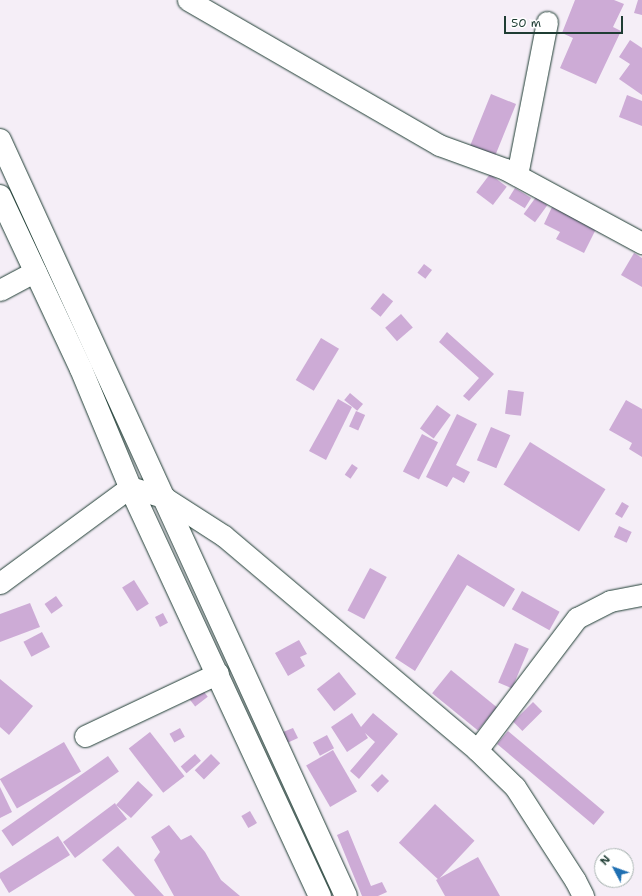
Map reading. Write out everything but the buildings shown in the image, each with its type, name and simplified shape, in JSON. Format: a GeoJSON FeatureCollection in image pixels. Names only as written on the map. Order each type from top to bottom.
{"type":"FeatureCollection","features":[{"type":"Feature","properties":{"kind":"main road"},"geometry":{"type":"LineString","coordinates":[[0,140],[346,896]]}},
{"type":"Feature","properties":{"kind":"main road"},"geometry":{"type":"LineString","coordinates":[[0,196],[81,368],[130,487],[218,673],[320,896]]}},
{"type":"Feature","properties":{"kind":"street"},"geometry":{"type":"LineString","coordinates":[[188,0],[439,145],[517,175],[642,243]]}},
{"type":"Feature","properties":{"kind":"street"},"geometry":{"type":"LineString","coordinates":[[517,175],[547,22]]}},
{"type":"Feature","properties":{"kind":"street"},"geometry":{"type":"LineString","coordinates":[[0,290],[35,271]]}},
{"type":"Feature","properties":{"kind":"street"},"geometry":{"type":"LineString","coordinates":[[0,583],[130,487],[165,498],[224,536],[477,750],[515,787],[575,880],[583,896]]}},
{"type":"Feature","properties":{"kind":"street"},"geometry":{"type":"LineString","coordinates":[[477,750],[577,618],[610,601],[642,595]]}},
{"type":"Feature","properties":{"kind":"street"},"geometry":{"type":"LineString","coordinates":[[85,736],[218,673]]}}]}
